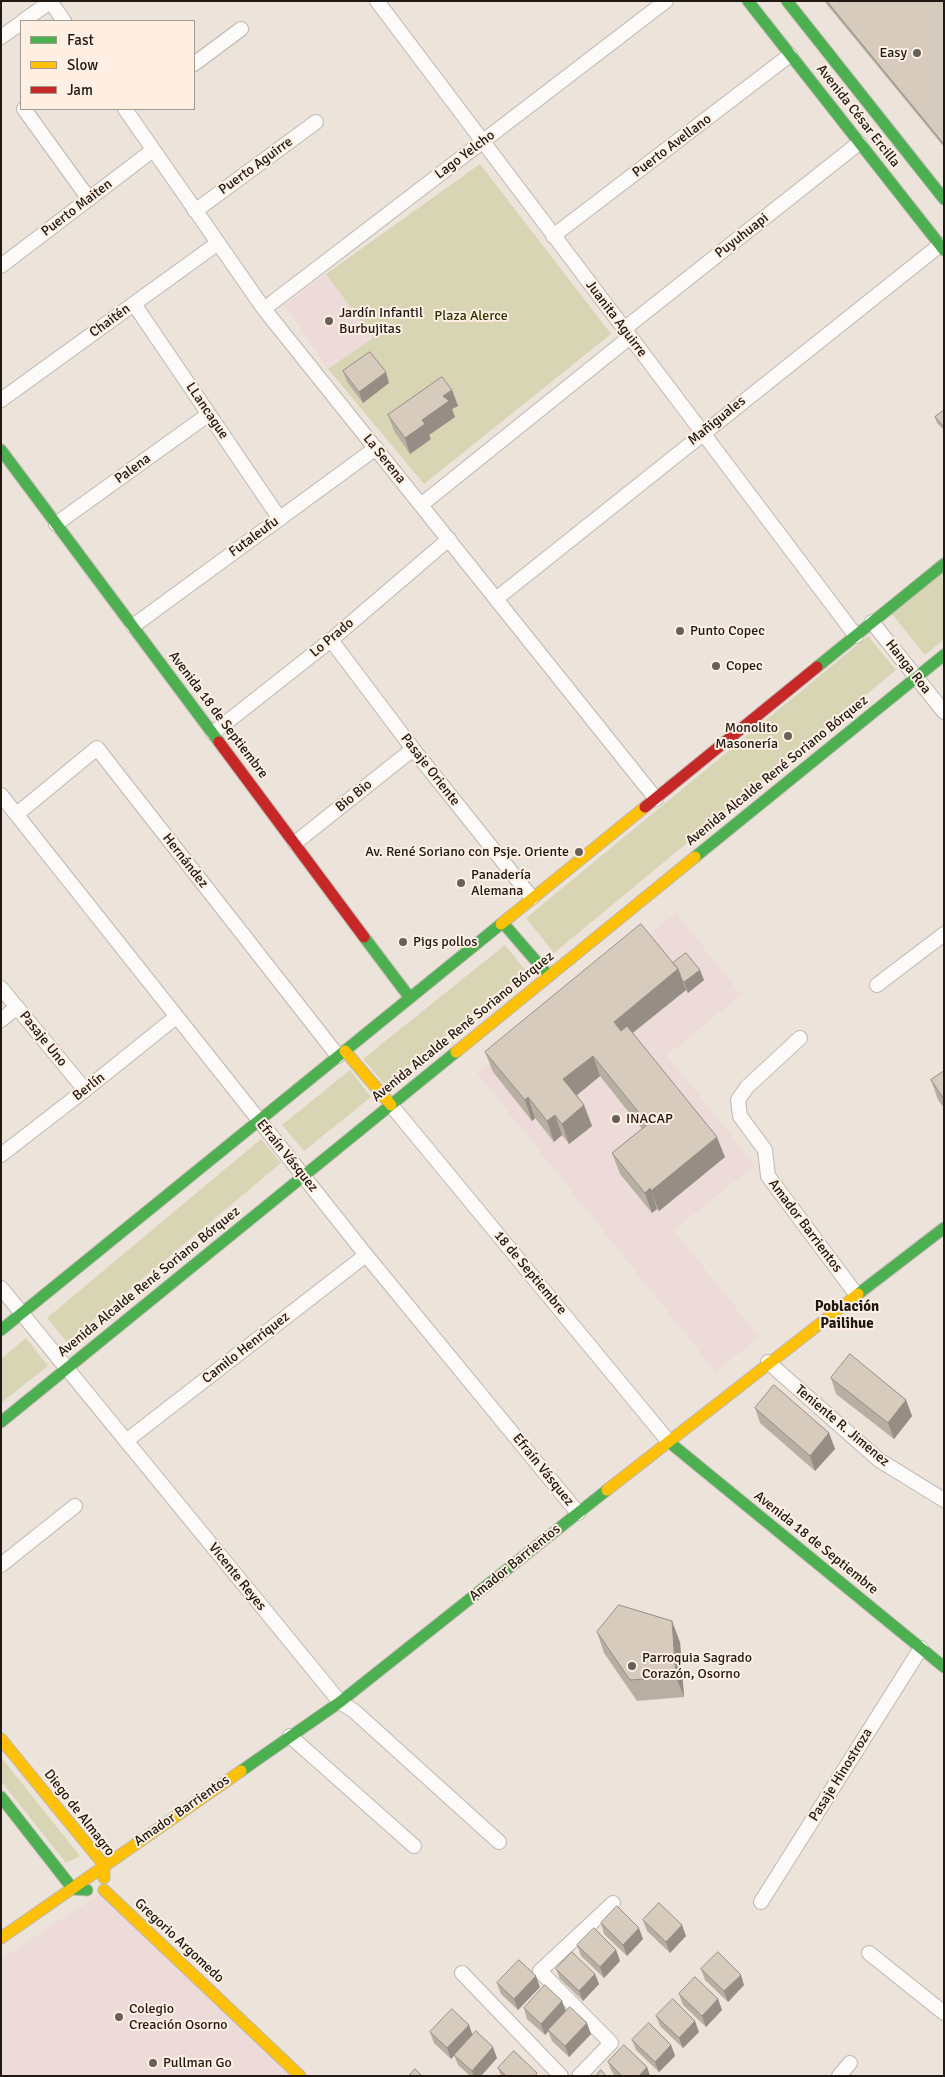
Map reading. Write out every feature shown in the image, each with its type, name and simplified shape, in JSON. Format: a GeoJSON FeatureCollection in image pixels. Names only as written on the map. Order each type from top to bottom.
{"type":"FeatureCollection","features":[{"type":"Feature","properties":{"kind":"main road","name":"Avenida César Ercilla"},"geometry":{"type":"LineString","coordinates":[[748,1],[942,248]]}},
{"type":"Feature","properties":{"kind":"main road","name":"Avenida César Ercilla"},"geometry":{"type":"LineString","coordinates":[[787,1],[944,199]]}},
{"type":"Feature","properties":{"kind":"main road","name":"Avenida 18 de Septiembre"},"geometry":{"type":"LineString","coordinates":[[1,450],[410,998]]}},
{"type":"Feature","properties":{"kind":"main road"},"geometry":{"type":"LineString","coordinates":[[1,1330],[944,564]]}},
{"type":"Feature","properties":{"kind":"main road","name":"Avenida Alcalde René Soriano Bórquez"},"geometry":{"type":"LineString","coordinates":[[1,1422],[944,655]]}},
{"type":"Feature","properties":{"kind":"main road"},"geometry":{"type":"LineString","coordinates":[[503,922],[548,976]]}},
{"type":"Feature","properties":{"kind":"main road"},"geometry":{"type":"LineString","coordinates":[[342,1054],[390,1105]]}},
{"type":"Feature","properties":{"kind":"main road","name":"Amador Barrientos"},"geometry":{"type":"LineString","coordinates":[[1,1938],[340,1702],[768,1362],[944,1228]]}},
{"type":"Feature","properties":{"kind":"main road","name":"Avenida 18 de Septiembre"},"geometry":{"type":"LineString","coordinates":[[669,1442],[944,1667]]}},
{"type":"Feature","properties":{"kind":"main road","name":"Diego de Almagro"},"geometry":{"type":"LineString","coordinates":[[1,1739],[104,1865],[104,1890]]}},
{"type":"Feature","properties":{"kind":"main road"},"geometry":{"type":"LineString","coordinates":[[1,1797],[73,1889],[104,1890]]}},
{"type":"Feature","properties":{"kind":"main road","name":"Gregorio Argomedo"},"geometry":{"type":"LineString","coordinates":[[104,1890],[300,2076]]}},
{"type":"Feature","properties":{"kind":"street","name":"Juanita Aguirre"},"geometry":{"type":"LineString","coordinates":[[377,1],[856,636]]}},
{"type":"Feature","properties":{"kind":"street","name":"Lago Yelcho"},"geometry":{"type":"LineString","coordinates":[[264,309],[666,1]]}},
{"type":"Feature","properties":{"kind":"street"},"geometry":{"type":"LineString","coordinates":[[25,20],[50,2],[63,20]]}},
{"type":"Feature","properties":{"kind":"street"},"geometry":{"type":"LineString","coordinates":[[1,37],[20,23]]}},
{"type":"Feature","properties":{"kind":"street"},"geometry":{"type":"LineString","coordinates":[[195,63],[241,29]]}},
{"type":"Feature","properties":{"kind":"street","name":"Puerto Avellano"},"geometry":{"type":"LineString","coordinates":[[554,236],[790,55]]}},
{"type":"Feature","properties":{"kind":"street"},"geometry":{"type":"LineString","coordinates":[[25,110],[89,199]]}},
{"type":"Feature","properties":{"kind":"street","name":"La Serena"},"geometry":{"type":"LineString","coordinates":[[129,110],[153,150],[264,309],[656,799]]}},
{"type":"Feature","properties":{"kind":"street","name":"Puerto Aguirre"},"geometry":{"type":"LineString","coordinates":[[195,210],[316,122]]}},
{"type":"Feature","properties":{"kind":"street","name":"Puyuhuapi"},"geometry":{"type":"LineString","coordinates":[[421,504],[859,143]]}},
{"type":"Feature","properties":{"kind":"street","name":"Puerto Maiten"},"geometry":{"type":"LineString","coordinates":[[2,265],[153,150]]}},
{"type":"Feature","properties":{"kind":"street","name":"Chaitén"},"geometry":{"type":"LineString","coordinates":[[1,400],[218,243]]}},
{"type":"Feature","properties":{"kind":"street","name":"Mañiguales"},"geometry":{"type":"LineString","coordinates":[[496,599],[702,433],[942,248]]}},
{"type":"Feature","properties":{"kind":"street","name":"LLancague"},"geometry":{"type":"LineString","coordinates":[[134,304],[280,519]]}},
{"type":"Feature","properties":{"kind":"street","name":"Palena"},"geometry":{"type":"LineString","coordinates":[[56,524],[209,414]]}},
{"type":"Feature","properties":{"kind":"street","name":"Futaleufu"},"geometry":{"type":"LineString","coordinates":[[133,626],[376,448]]}},
{"type":"Feature","properties":{"kind":"street","name":"Lo Prado"},"geometry":{"type":"LineString","coordinates":[[213,734],[331,640],[449,539]]}},
{"type":"Feature","properties":{"kind":"street","name":"Hanga Roa"},"geometry":{"type":"LineString","coordinates":[[872,622],[944,712]]}},
{"type":"Feature","properties":{"kind":"street","name":"Pasaje Oriente"},"geometry":{"type":"LineString","coordinates":[[331,640],[412,749],[532,898]]}},
{"type":"Feature","properties":{"kind":"street","name":"Hernández"},"geometry":{"type":"LineString","coordinates":[[17,814],[97,748],[342,1054]]}},
{"type":"Feature","properties":{"kind":"street","name":"Bio Bio"},"geometry":{"type":"LineString","coordinates":[[295,843],[412,749]]}},
{"type":"Feature","properties":{"kind":"street","name":"Efraín Vásquez"},"geometry":{"type":"LineString","coordinates":[[1,795],[366,1255],[578,1513]]}},
{"type":"Feature","properties":{"kind":"street"},"geometry":{"type":"LineString","coordinates":[[877,985],[944,934]]}},
{"type":"Feature","properties":{"kind":"street","name":"Pasaje Uno"},"geometry":{"type":"LineString","coordinates":[[1,988],[85,1090]]}},
{"type":"Feature","properties":{"kind":"street"},"geometry":{"type":"LineString","coordinates":[[1,1020],[17,1007]]}},
{"type":"Feature","properties":{"kind":"street","name":"Berlín"},"geometry":{"type":"LineString","coordinates":[[1,1154],[176,1017]]}},
{"type":"Feature","properties":{"kind":"street","name":"Amador Barrientos"},"geometry":{"type":"LineString","coordinates":[[800,1038],[747,1087],[738,1100],[740,1116],[765,1150],[768,1176],[856,1294]]}},
{"type":"Feature","properties":{"kind":"street","name":"18 de Septiembre"},"geometry":{"type":"LineString","coordinates":[[390,1105],[669,1442]]}},
{"type":"Feature","properties":{"kind":"street","name":"Camilo Henríquez"},"geometry":{"type":"LineString","coordinates":[[126,1441],[366,1255]]}},
{"type":"Feature","properties":{"kind":"street","name":"Vicente Reyes"},"geometry":{"type":"LineString","coordinates":[[1,1288],[340,1702],[354,1711],[499,1842]]}},
{"type":"Feature","properties":{"kind":"street","name":"Teniente R. Jimenez"},"geometry":{"type":"LineString","coordinates":[[768,1362],[879,1460],[944,1500]]}},
{"type":"Feature","properties":{"kind":"street"},"geometry":{"type":"LineString","coordinates":[[1,1565],[75,1506]]}},
{"type":"Feature","properties":{"kind":"street","name":"Pasaje Hinostroza"},"geometry":{"type":"LineString","coordinates":[[761,1902],[920,1648]]}},
{"type":"Feature","properties":{"kind":"street"},"geometry":{"type":"LineString","coordinates":[[290,1736],[414,1846]]}},
{"type":"Feature","properties":{"kind":"street"},"geometry":{"type":"LineString","coordinates":[[579,2076],[611,2043],[540,1971],[613,1903]]}},
{"type":"Feature","properties":{"kind":"street"},"geometry":{"type":"LineString","coordinates":[[869,1953],[944,2013]]}},
{"type":"Feature","properties":{"kind":"street"},"geometry":{"type":"LineString","coordinates":[[462,1973],[561,2076]]}},
{"type":"Feature","properties":{"kind":"street"},"geometry":{"type":"LineString","coordinates":[[839,2076],[850,2063]]}},
{"type":"Feature","properties":{"kind":"shaded area","name":"Jardín Infantil Burbujitas"},"geometry":{"type":"Polygon","coordinates":[[[326,274],[373,338],[328,369],[285,305],[326,274]]]}},
{"type":"Feature","properties":{"kind":"shaded area","name":"INACAP"},"geometry":{"type":"Polygon","coordinates":[[[676,913],[741,995],[667,1055],[755,1165],[674,1230],[759,1337],[716,1372],[477,1073],[676,913]]]}},
{"type":"Feature","properties":{"kind":"shaded area","name":"Colegio Creación Osorno"},"geometry":{"type":"Polygon","coordinates":[[[102,1893],[299,2076],[1,2076],[1,1959],[102,1893]]]}},
{"type":"Feature","properties":{"kind":"green space","name":"Plaza Alerce"},"geometry":{"type":"Polygon","coordinates":[[[480,164],[611,334],[424,484],[328,369],[373,338],[326,274],[480,164]]]}},
{"type":"Feature","properties":{"kind":"green space"},"geometry":{"type":"Polygon","coordinates":[[[944,571],[944,639],[925,655],[892,614],[944,571]]]}},
{"type":"Feature","properties":{"kind":"green space"},"geometry":{"type":"Polygon","coordinates":[[[868,636],[896,670],[554,953],[526,918],[868,636]]]}},
{"type":"Feature","properties":{"kind":"green space"},"geometry":{"type":"Polygon","coordinates":[[[505,945],[526,971],[385,1085],[363,1059],[505,945]]]}},
{"type":"Feature","properties":{"kind":"green space"},"geometry":{"type":"Polygon","coordinates":[[[350,1070],[371,1097],[304,1151],[282,1125],[350,1070]]]}},
{"type":"Feature","properties":{"kind":"green space"},"geometry":{"type":"Polygon","coordinates":[[[261,1139],[281,1163],[67,1342],[47,1318],[261,1139]]]}},
{"type":"Feature","properties":{"kind":"green space"},"geometry":{"type":"Polygon","coordinates":[[[26,1338],[48,1366],[1,1403],[1,1359],[26,1338]]]}},
{"type":"Feature","properties":{"kind":"green space"},"geometry":{"type":"Polygon","coordinates":[[[1,1757],[80,1856],[66,1863],[1,1781],[1,1757]]]}},
{"type":"Feature","properties":{"kind":"building"},"geometry":{"type":"Polygon","coordinates":[[[827,1],[944,1],[944,144],[827,1]]]}},
{"type":"Feature","properties":{"kind":"building"},"geometry":{"type":"Polygon","coordinates":[[[370,352],[386,372],[359,392],[343,371],[370,352]]]}},
{"type":"Feature","properties":{"kind":"building"},"geometry":{"type":"Polygon","coordinates":[[[442,377],[452,390],[443,396],[449,401],[422,420],[425,424],[405,438],[388,415],[442,377]]]}},
{"type":"Feature","properties":{"kind":"building"},"geometry":{"type":"Polygon","coordinates":[[[944,410],[944,427],[935,417],[944,410]]]}},
{"type":"Feature","properties":{"kind":"building","name":"INACAP"},"geometry":{"type":"Polygon","coordinates":[[[641,924],[678,969],[614,1022],[621,1031],[627,1026],[717,1137],[651,1191],[650,1188],[645,1193],[612,1153],[648,1124],[593,1056],[563,1079],[584,1105],[562,1124],[555,1115],[547,1121],[528,1097],[525,1100],[485,1052],[641,924]]]}},
{"type":"Feature","properties":{"kind":"building"},"geometry":{"type":"Polygon","coordinates":[[[686,953],[700,970],[684,982],[673,963],[686,953]]]}},
{"type":"Feature","properties":{"kind":"building"},"geometry":{"type":"Polygon","coordinates":[[[944,1071],[944,1099],[931,1080],[944,1071]]]}},
{"type":"Feature","properties":{"kind":"building"},"geometry":{"type":"Polygon","coordinates":[[[850,1354],[906,1400],[888,1423],[831,1378],[850,1354]]]}},
{"type":"Feature","properties":{"kind":"building"},"geometry":{"type":"Polygon","coordinates":[[[774,1385],[829,1433],[810,1456],[755,1408],[774,1385]]]}},
{"type":"Feature","properties":{"kind":"building"},"geometry":{"type":"Polygon","coordinates":[[[619,1605],[672,1621],[676,1677],[630,1680],[597,1632],[619,1605]]]}},
{"type":"Feature","properties":{"kind":"building"},"geometry":{"type":"Polygon","coordinates":[[[659,1903],[682,1925],[666,1942],[643,1920],[659,1903]]]}},
{"type":"Feature","properties":{"kind":"building"},"geometry":{"type":"Polygon","coordinates":[[[617,1906],[639,1928],[623,1945],[601,1923],[617,1906]]]}},
{"type":"Feature","properties":{"kind":"building"},"geometry":{"type":"Polygon","coordinates":[[[594,1928],[616,1950],[600,1967],[577,1945],[594,1928]]]}},
{"type":"Feature","properties":{"kind":"building"},"geometry":{"type":"Polygon","coordinates":[[[572,1952],[595,1974],[579,1991],[556,1969],[572,1952]]]}},
{"type":"Feature","properties":{"kind":"building"},"geometry":{"type":"Polygon","coordinates":[[[718,1952],[741,1975],[724,1991],[701,1969],[718,1952]]]}},
{"type":"Feature","properties":{"kind":"building"},"geometry":{"type":"Polygon","coordinates":[[[519,1960],[536,1976],[514,1999],[497,1983],[519,1960]]]}},
{"type":"Feature","properties":{"kind":"building"},"geometry":{"type":"Polygon","coordinates":[[[695,1977],[718,1999],[702,2016],[679,1994],[695,1977]]]}},
{"type":"Feature","properties":{"kind":"building"},"geometry":{"type":"Polygon","coordinates":[[[545,1985],[562,2001],[541,2024],[524,2008],[545,1985]]]}},
{"type":"Feature","properties":{"kind":"building"},"geometry":{"type":"Polygon","coordinates":[[[673,1999],[695,2021],[679,2038],[656,2016],[673,1999]]]}},
{"type":"Feature","properties":{"kind":"building"},"geometry":{"type":"Polygon","coordinates":[[[570,2007],[587,2023],[565,2046],[548,2030],[570,2007]]]}},
{"type":"Feature","properties":{"kind":"building"},"geometry":{"type":"Polygon","coordinates":[[[452,2009],[469,2025],[447,2048],[430,2032],[452,2009]]]}},
{"type":"Feature","properties":{"kind":"building"},"geometry":{"type":"Polygon","coordinates":[[[649,2023],[671,2045],[655,2062],[632,2040],[649,2023]]]}},
{"type":"Feature","properties":{"kind":"building"},"geometry":{"type":"Polygon","coordinates":[[[476,2031],[493,2047],[472,2071],[454,2055],[476,2031]]]}},
{"type":"Feature","properties":{"kind":"building"},"geometry":{"type":"Polygon","coordinates":[[[624,2045],[647,2067],[639,2076],[622,2076],[608,2062],[624,2045]]]}},
{"type":"Feature","properties":{"kind":"building"},"geometry":{"type":"Polygon","coordinates":[[[514,2051],[537,2073],[535,2076],[506,2076],[498,2068],[514,2051]]]}},
{"type":"Feature","properties":{"kind":"building"},"geometry":{"type":"Polygon","coordinates":[[[415,2069],[422,2076],[409,2076],[415,2069]]]}},
{"type":"Feature","properties":{"kind":"building"},"geometry":{"type":"Polygon","coordinates":[[[601,2070],[606,2076],[596,2076],[601,2070]]]}},
{"type":"Feature","properties":{"kind":"traffic: fast"},"geometry":{"type":"LineString","coordinates":[[748,1],[944,250]]}},
{"type":"Feature","properties":{"kind":"traffic: fast"},"geometry":{"type":"LineString","coordinates":[[787,1],[944,199]]}},
{"type":"Feature","properties":{"kind":"traffic: fast"},"geometry":{"type":"LineString","coordinates":[[1,450],[219,742]]}},
{"type":"Feature","properties":{"kind":"traffic: fast"},"geometry":{"type":"LineString","coordinates":[[817,667],[944,564]]}},
{"type":"Feature","properties":{"kind":"traffic: fast"},"geometry":{"type":"LineString","coordinates":[[695,857],[944,655]]}},
{"type":"Feature","properties":{"kind":"traffic: fast"},"geometry":{"type":"LineString","coordinates":[[503,923],[549,976]]}},
{"type":"Feature","properties":{"kind":"traffic: fast"},"geometry":{"type":"LineString","coordinates":[[1,1330],[501,924]]}},
{"type":"Feature","properties":{"kind":"traffic: fast"},"geometry":{"type":"LineString","coordinates":[[364,937],[410,998]]}},
{"type":"Feature","properties":{"kind":"traffic: fast"},"geometry":{"type":"LineString","coordinates":[[1,1422],[456,1052]]}},
{"type":"Feature","properties":{"kind":"traffic: fast"},"geometry":{"type":"LineString","coordinates":[[858,1294],[944,1228]]}},
{"type":"Feature","properties":{"kind":"traffic: fast"},"geometry":{"type":"LineString","coordinates":[[669,1442],[944,1667]]}},
{"type":"Feature","properties":{"kind":"traffic: fast"},"geometry":{"type":"LineString","coordinates":[[241,1771],[340,1702],[607,1490]]}},
{"type":"Feature","properties":{"kind":"traffic: fast"},"geometry":{"type":"LineString","coordinates":[[1,1797],[73,1889],[87,1890]]}},
{"type":"Feature","properties":{"kind":"traffic: slow"},"geometry":{"type":"LineString","coordinates":[[501,924],[645,807]]}},
{"type":"Feature","properties":{"kind":"traffic: slow"},"geometry":{"type":"LineString","coordinates":[[456,1052],[695,857]]}},
{"type":"Feature","properties":{"kind":"traffic: slow"},"geometry":{"type":"LineString","coordinates":[[345,1051],[391,1105]]}},
{"type":"Feature","properties":{"kind":"traffic: slow"},"geometry":{"type":"LineString","coordinates":[[607,1490],[858,1294]]}},
{"type":"Feature","properties":{"kind":"traffic: slow"},"geometry":{"type":"LineString","coordinates":[[1,1739],[104,1865],[104,1878]]}},
{"type":"Feature","properties":{"kind":"traffic: slow"},"geometry":{"type":"LineString","coordinates":[[1,1938],[241,1771]]}},
{"type":"Feature","properties":{"kind":"traffic: slow"},"geometry":{"type":"LineString","coordinates":[[104,1890],[300,2076]]}},
{"type":"Feature","properties":{"kind":"traffic: jam"},"geometry":{"type":"LineString","coordinates":[[645,807],[817,667]]}},
{"type":"Feature","properties":{"kind":"traffic: jam"},"geometry":{"type":"LineString","coordinates":[[219,742],[364,937]]}},
{"type":"Feature","properties":{"kind":"place","name":"Easy"},"geometry":{"type":"Point","coordinates":[917,53]}},
{"type":"Feature","properties":{"kind":"place","name":"Jardín Infantil Burbujitas"},"geometry":{"type":"Point","coordinates":[329,321]}},
{"type":"Feature","properties":{"kind":"place","name":"Punto Copec"},"geometry":{"type":"Point","coordinates":[680,631]}},
{"type":"Feature","properties":{"kind":"place","name":"Copec"},"geometry":{"type":"Point","coordinates":[716,666]}},
{"type":"Feature","properties":{"kind":"place","name":"Monolito Masonería"},"geometry":{"type":"Point","coordinates":[788,736]}},
{"type":"Feature","properties":{"kind":"place","name":"Av. René Soriano con Psje. Oriente"},"geometry":{"type":"Point","coordinates":[579,852]}},
{"type":"Feature","properties":{"kind":"place","name":"Panadería Alemana"},"geometry":{"type":"Point","coordinates":[461,883]}},
{"type":"Feature","properties":{"kind":"place","name":"Pigs pollos"},"geometry":{"type":"Point","coordinates":[403,942]}},
{"type":"Feature","properties":{"kind":"place","name":"INACAP"},"geometry":{"type":"Point","coordinates":[616,1119]}},
{"type":"Feature","properties":{"kind":"place","name":"Parroquia Sagrado Corazón, Osorno"},"geometry":{"type":"Point","coordinates":[632,1666]}},
{"type":"Feature","properties":{"kind":"place","name":"Colegio Creación Osorno"},"geometry":{"type":"Point","coordinates":[119,2017]}},
{"type":"Feature","properties":{"kind":"place","name":"Pullman Go"},"geometry":{"type":"Point","coordinates":[153,2063]}},
{"type":"Feature","properties":{"kind":"district","name":"Población Pailihue"},"geometry":{"type":"Point","coordinates":[847,1316]}}]}
